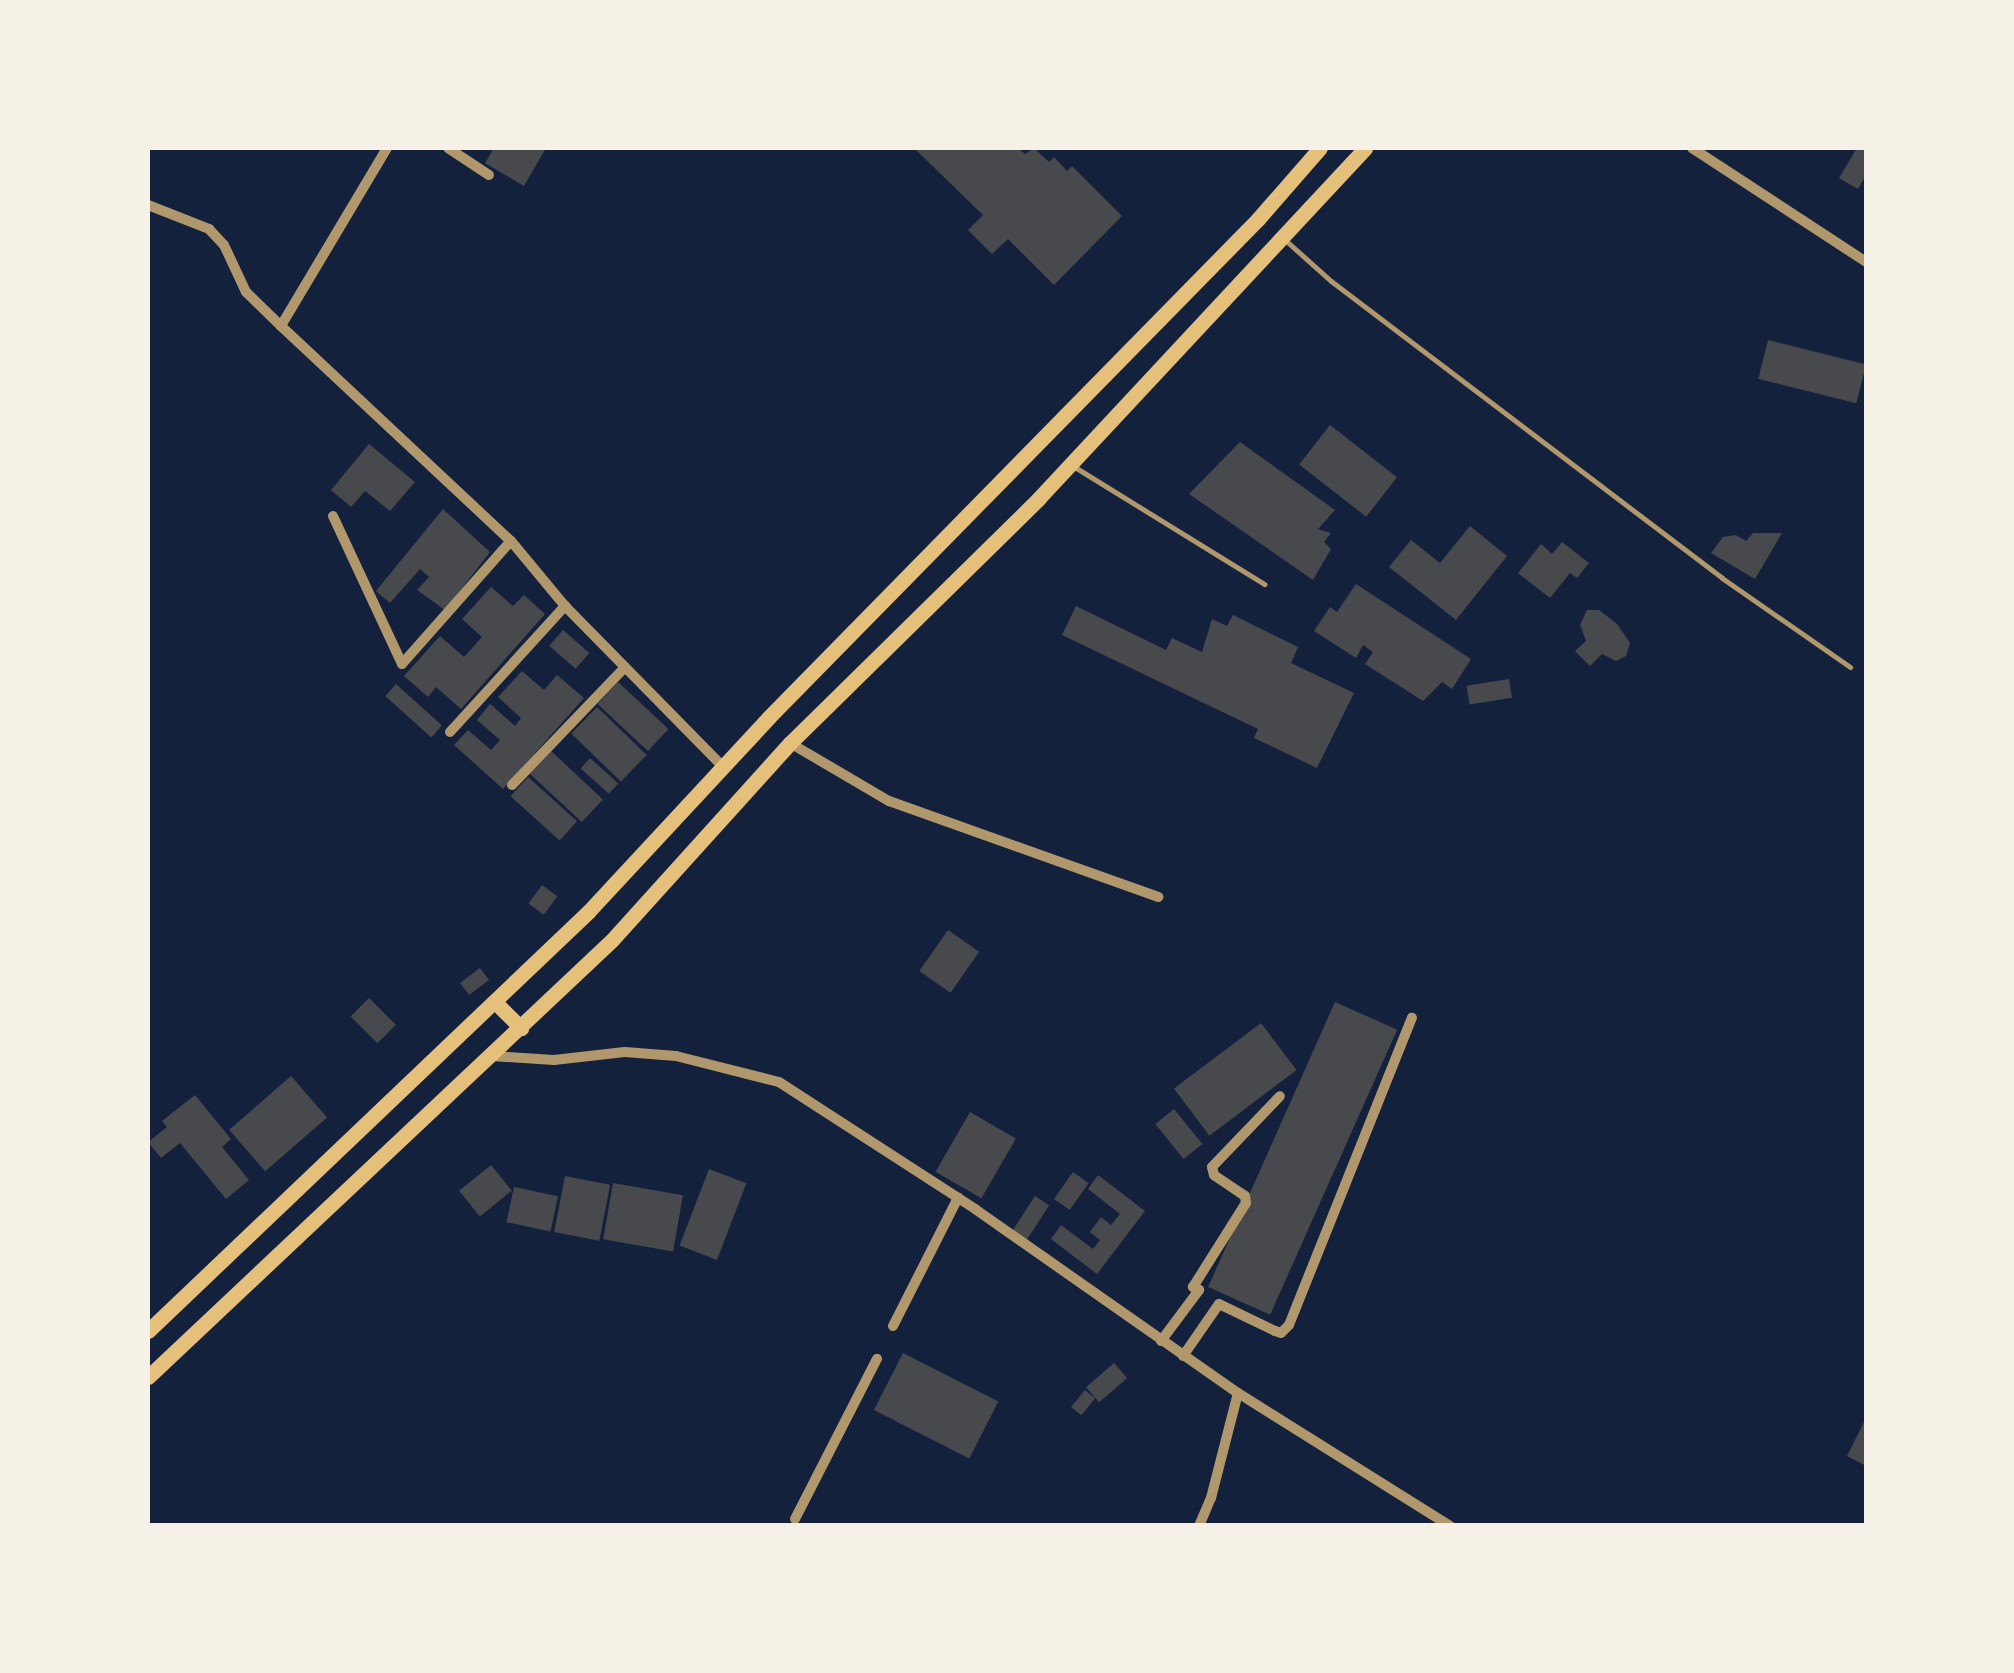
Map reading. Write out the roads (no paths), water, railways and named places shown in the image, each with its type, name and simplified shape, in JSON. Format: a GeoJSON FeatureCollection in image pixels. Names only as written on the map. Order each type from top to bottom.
{"type":"FeatureCollection","features":[{"type":"Feature","properties":{"kind":"main road"},"geometry":{"type":"LineString","coordinates":[[148,1331],[588,912],[722,766],[1258,220],[1320,148]]}},
{"type":"Feature","properties":{"kind":"main road"},"geometry":{"type":"LineString","coordinates":[[148,1376],[612,940],[790,743],[1070,464],[1365,148]]}},
{"type":"Feature","properties":{"kind":"main road"},"geometry":{"type":"LineString","coordinates":[[495,1002],[521,1028]]}},
{"type":"Feature","properties":{"kind":"street"},"geometry":{"type":"LineString","coordinates":[[281,326],[387,148]]}},
{"type":"Feature","properties":{"kind":"street"},"geometry":{"type":"LineString","coordinates":[[448,148],[490,175]]}},
{"type":"Feature","properties":{"kind":"street"},"geometry":{"type":"LineString","coordinates":[[1692,148],[1866,262]]}},
{"type":"Feature","properties":{"kind":"street"},"geometry":{"type":"LineString","coordinates":[[148,205],[209,229],[224,245],[246,292],[510,541],[565,606],[722,766]]}},
{"type":"Feature","properties":{"kind":"street"},"geometry":{"type":"LineString","coordinates":[[333,516],[402,664],[510,541]]}},
{"type":"Feature","properties":{"kind":"street"},"geometry":{"type":"LineString","coordinates":[[450,732],[565,606]]}},
{"type":"Feature","properties":{"kind":"street"},"geometry":{"type":"LineString","coordinates":[[512,785],[625,667]]}},
{"type":"Feature","properties":{"kind":"street"},"geometry":{"type":"LineString","coordinates":[[790,743],[889,801],[1158,898]]}},
{"type":"Feature","properties":{"kind":"street"},"geometry":{"type":"LineString","coordinates":[[1182,1356],[1218,1304],[1275,1332],[1281,1333],[1289,1326],[1412,1018]]}},
{"type":"Feature","properties":{"kind":"street"},"geometry":{"type":"LineString","coordinates":[[491,1056],[554,1060],[625,1052],[676,1056],[779,1082],[958,1198],[1182,1356],[1450,1526]]}},
{"type":"Feature","properties":{"kind":"street"},"geometry":{"type":"LineString","coordinates":[[1160,1341],[1199,1290],[1194,1287],[1246,1204],[1245,1196],[1214,1174],[1212,1167],[1280,1096]]}},
{"type":"Feature","properties":{"kind":"street"},"geometry":{"type":"LineString","coordinates":[[893,1326],[958,1198]]}},
{"type":"Feature","properties":{"kind":"street"},"geometry":{"type":"LineString","coordinates":[[796,1519],[876,1358]]}},
{"type":"Feature","properties":{"kind":"street"},"geometry":{"type":"LineString","coordinates":[[1199,1526],[1238,1393]]}},
{"type":"Feature","properties":{"kind":"lane"},"geometry":{"type":"LineString","coordinates":[[1284,239],[1331,281],[1722,578],[1850,667]]}},
{"type":"Feature","properties":{"kind":"lane"},"geometry":{"type":"LineString","coordinates":[[1070,464],[1264,584]]}}]}
